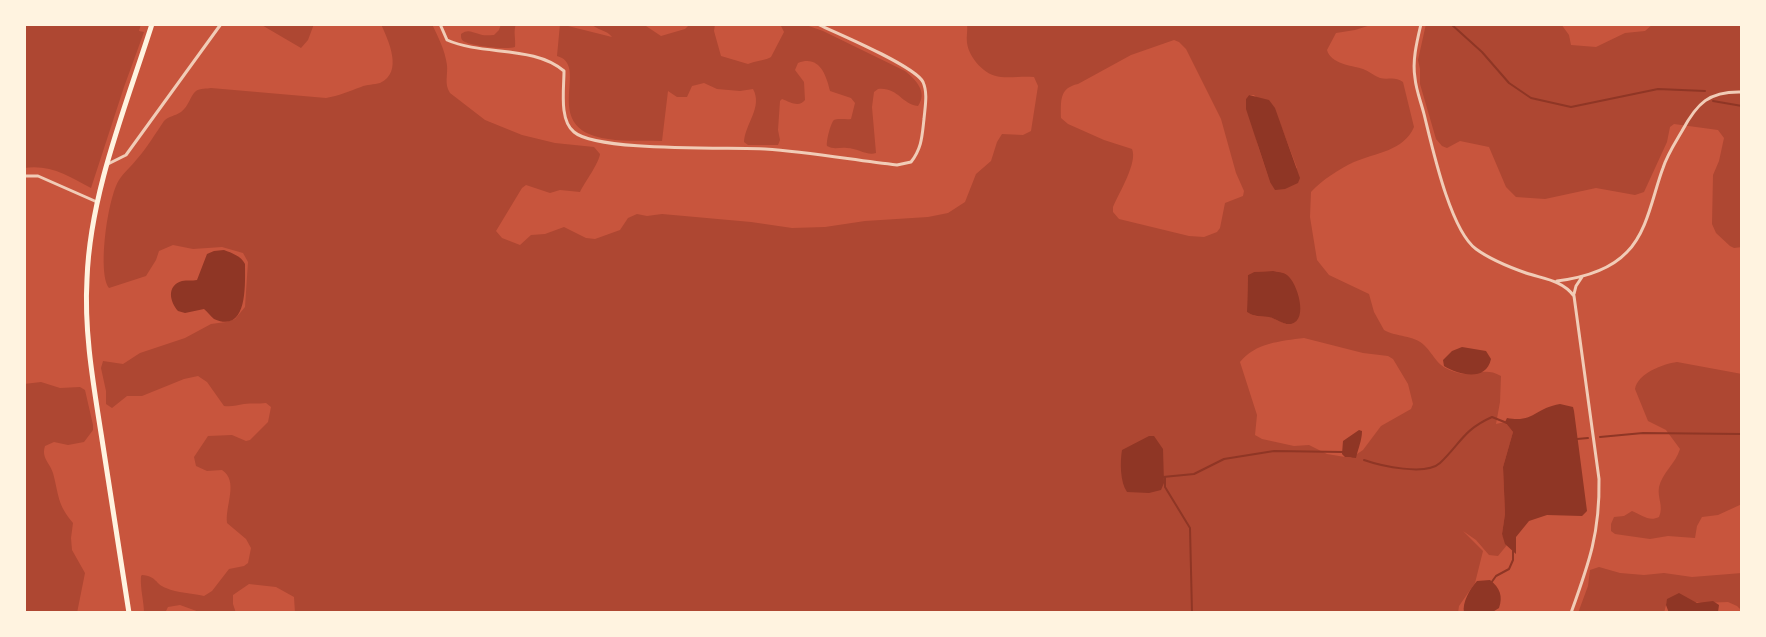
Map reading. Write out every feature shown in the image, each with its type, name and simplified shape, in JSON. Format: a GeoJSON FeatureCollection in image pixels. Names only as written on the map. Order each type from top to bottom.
{"type":"FeatureCollection","features":[{"type":"Feature","properties":{"kind":"main road"},"geometry":{"type":"LineString","coordinates":[[129,613],[90,362],[87,278],[98,202],[152,24]]}},
{"type":"Feature","properties":{"kind":"street"},"geometry":{"type":"LineString","coordinates":[[108,164],[126,155],[221,24]]}},
{"type":"Feature","properties":{"kind":"street"},"geometry":{"type":"LineString","coordinates":[[440,24],[447,40],[462,46],[538,57],[555,63],[564,71],[565,119],[573,132],[585,139],[640,146],[762,149],[814,153],[897,165],[911,162],[919,151],[923,132],[926,95],[923,80],[881,54],[817,24]]}},
{"type":"Feature","properties":{"kind":"street"},"geometry":{"type":"LineString","coordinates":[[1421,24],[1414,78],[1433,150],[1461,230],[1474,248],[1498,262],[1556,281],[1565,286],[1574,296]]}},
{"type":"Feature","properties":{"kind":"street"},"geometry":{"type":"LineString","coordinates":[[1556,281],[1582,277],[1617,260],[1633,245],[1644,224],[1665,161],[1693,112],[1708,98],[1720,93],[1742,92]]}},
{"type":"Feature","properties":{"kind":"street"},"geometry":{"type":"LineString","coordinates":[[24,176],[38,176],[98,202]]}},
{"type":"Feature","properties":{"kind":"street"},"geometry":{"type":"LineString","coordinates":[[1571,613],[1590,563],[1600,507],[1599,479],[1574,296],[1576,286],[1582,277]]}},
{"type":"Feature","properties":{"kind":"shaded area"},"geometry":{"type":"Polygon","coordinates":[[[24,24],[141,24],[139,31],[144,32],[91,188],[51,169],[24,168],[24,24]]]}},
{"type":"Feature","properties":{"kind":"shaded area"},"geometry":{"type":"Polygon","coordinates":[[[260,24],[314,24],[308,40],[301,48],[260,24]]]}},
{"type":"Feature","properties":{"kind":"shaded area"},"geometry":{"type":"Polygon","coordinates":[[[381,24],[432,24],[445,54],[447,86],[450,93],[485,120],[522,135],[555,143],[594,147],[600,154],[580,192],[560,190],[550,193],[526,185],[522,188],[496,231],[502,238],[520,245],[531,235],[545,234],[564,227],[586,238],[595,239],[620,230],[628,218],[637,214],[751,222],[792,228],[825,227],[948,213],[965,202],[976,174],[991,161],[1002,134],[1023,135],[1031,131],[1038,86],[1034,77],[1001,77],[984,70],[974,60],[968,49],[967,24],[1374,24],[1336,33],[1327,50],[1332,58],[1342,63],[1363,69],[1380,78],[1403,82],[1414,127],[1409,135],[1396,146],[1348,165],[1325,179],[1311,192],[1310,217],[1317,260],[1329,275],[1369,294],[1374,312],[1384,330],[1420,342],[1440,364],[1449,370],[1468,374],[1489,372],[1501,376],[1496,424],[1505,422],[1513,432],[1503,467],[1505,514],[1502,534],[1507,545],[1498,556],[1489,555],[1476,540],[1463,531],[1483,551],[1475,583],[1459,606],[1458,613],[295,613],[294,597],[276,587],[249,584],[233,595],[236,613],[202,613],[180,605],[168,607],[165,613],[144,613],[142,575],[153,578],[170,590],[204,596],[212,591],[229,569],[248,563],[251,548],[246,539],[227,523],[230,480],[222,470],[207,471],[196,466],[194,457],[208,436],[232,435],[246,441],[250,440],[268,422],[271,407],[266,403],[224,406],[207,382],[198,376],[184,379],[142,396],[127,396],[112,408],[106,404],[101,368],[103,361],[123,364],[140,353],[185,338],[211,324],[235,319],[245,307],[248,262],[243,253],[222,247],[193,249],[173,245],[159,251],[146,276],[109,288],[104,267],[105,234],[115,189],[121,177],[164,121],[184,110],[196,91],[201,89],[326,98],[366,85],[380,83],[387,78],[393,64],[390,47],[381,24]],[[1174,40],[1131,55],[1067,89],[1062,96],[1061,118],[1068,124],[1104,140],[1132,149],[1130,169],[1113,207],[1113,212],[1119,219],[1189,236],[1204,237],[1217,232],[1220,228],[1225,203],[1243,196],[1244,191],[1236,173],[1221,119],[1186,49],[1179,42],[1174,40]],[[1249,95],[1246,99],[1270,182],[1297,168],[1280,123],[1254,95],[1249,95]],[[1254,272],[1248,275],[1247,312],[1255,316],[1270,317],[1286,324],[1283,273],[1254,272]],[[1304,338],[1278,342],[1253,351],[1240,362],[1257,415],[1255,435],[1262,439],[1294,446],[1309,445],[1327,454],[1351,458],[1363,450],[1381,426],[1411,409],[1413,404],[1408,384],[1393,359],[1388,356],[1363,353],[1304,338]]]}},
{"type":"Feature","properties":{"kind":"shaded area"},"geometry":{"type":"Polygon","coordinates":[[[501,24],[516,24],[515,47],[482,46],[465,42],[462,39],[461,34],[468,31],[482,35],[494,35],[501,24]]]}},
{"type":"Feature","properties":{"kind":"shaded area"},"geometry":{"type":"Polygon","coordinates":[[[560,24],[612,37],[591,24],[643,24],[661,36],[685,29],[690,24],[715,24],[714,31],[721,56],[748,64],[771,57],[784,32],[780,24],[803,24],[823,31],[905,71],[919,87],[921,101],[918,106],[912,105],[895,93],[878,89],[874,92],[872,107],[876,153],[827,146],[833,121],[851,119],[855,103],[851,98],[830,91],[820,68],[816,64],[805,61],[798,63],[795,70],[804,82],[805,100],[800,104],[782,99],[780,101],[778,145],[748,145],[744,142],[755,109],[756,96],[753,89],[740,91],[717,89],[704,83],[692,86],[687,97],[677,97],[668,91],[662,141],[606,139],[589,134],[577,126],[571,115],[569,69],[566,61],[557,56],[560,24]]]}},
{"type":"Feature","properties":{"kind":"shaded area"},"geometry":{"type":"Polygon","coordinates":[[[1426,24],[1561,24],[1569,35],[1571,45],[1596,47],[1625,33],[1645,31],[1653,24],[1742,24],[1742,247],[1730,246],[1716,233],[1712,224],[1713,175],[1724,138],[1718,130],[1674,124],[1670,127],[1667,142],[1644,192],[1635,195],[1596,188],[1545,199],[1516,197],[1506,187],[1489,147],[1460,141],[1447,148],[1442,146],[1436,139],[1420,84],[1418,60],[1426,24]]]}},
{"type":"Feature","properties":{"kind":"shaded area"},"geometry":{"type":"Polygon","coordinates":[[[1249,95],[1269,100],[1275,108],[1300,178],[1298,183],[1285,189],[1275,190],[1270,182],[1246,109],[1246,99],[1249,95]]]}},
{"type":"Feature","properties":{"kind":"shaded area"},"geometry":{"type":"Polygon","coordinates":[[[224,250],[239,257],[245,264],[244,295],[239,314],[233,320],[225,322],[214,319],[204,309],[185,313],[178,311],[171,294],[177,283],[197,280],[207,254],[224,250]]]}},
{"type":"Feature","properties":{"kind":"shaded area"},"geometry":{"type":"Polygon","coordinates":[[[1273,271],[1287,275],[1291,279],[1300,301],[1299,316],[1291,324],[1247,312],[1248,275],[1254,272],[1273,271]]]}},
{"type":"Feature","properties":{"kind":"shaded area"},"geometry":{"type":"Polygon","coordinates":[[[1462,347],[1486,351],[1491,359],[1484,371],[1478,374],[1464,374],[1444,366],[1443,360],[1452,351],[1462,347]]]}},
{"type":"Feature","properties":{"kind":"shaded area"},"geometry":{"type":"Polygon","coordinates":[[[1677,362],[1742,374],[1742,504],[1718,515],[1702,517],[1697,526],[1695,538],[1668,536],[1650,539],[1615,534],[1611,531],[1614,517],[1624,516],[1632,511],[1649,518],[1659,517],[1661,509],[1659,487],[1680,449],[1666,430],[1648,421],[1635,389],[1637,383],[1646,374],[1658,367],[1677,362]]]}},
{"type":"Feature","properties":{"kind":"shaded area"},"geometry":{"type":"Polygon","coordinates":[[[41,382],[60,388],[80,387],[85,390],[93,425],[93,430],[84,442],[68,445],[54,442],[45,446],[44,450],[53,473],[61,505],[73,523],[72,550],[85,573],[77,613],[24,613],[26,465],[24,384],[41,382]]]}},
{"type":"Feature","properties":{"kind":"shaded area"},"geometry":{"type":"Polygon","coordinates":[[[1560,404],[1573,407],[1587,511],[1582,516],[1547,515],[1529,521],[1516,537],[1516,554],[1505,544],[1502,534],[1505,514],[1503,467],[1513,432],[1505,422],[1507,418],[1529,417],[1560,404]]]}},
{"type":"Feature","properties":{"kind":"shaded area"},"geometry":{"type":"Polygon","coordinates":[[[1359,430],[1362,434],[1356,458],[1345,457],[1342,454],[1343,441],[1359,430]]]}},
{"type":"Feature","properties":{"kind":"shaded area"},"geometry":{"type":"Polygon","coordinates":[[[1149,436],[1154,436],[1163,449],[1164,483],[1161,490],[1149,493],[1127,492],[1121,472],[1122,450],[1149,436]]]}},
{"type":"Feature","properties":{"kind":"shaded area"},"geometry":{"type":"Polygon","coordinates":[[[1599,567],[1620,573],[1644,575],[1664,573],[1692,577],[1742,573],[1742,611],[1728,602],[1702,603],[1672,599],[1667,601],[1664,613],[1578,613],[1588,586],[1590,570],[1599,567]]]}},
{"type":"Feature","properties":{"kind":"shaded area"},"geometry":{"type":"Polygon","coordinates":[[[1490,580],[1500,593],[1499,608],[1491,613],[1464,613],[1465,600],[1474,584],[1477,581],[1490,580]]]}},
{"type":"Feature","properties":{"kind":"shaded area"},"geometry":{"type":"Polygon","coordinates":[[[1679,593],[1697,603],[1713,601],[1719,605],[1718,612],[1669,613],[1666,605],[1667,599],[1679,593]]]}},
{"type":"Feature","properties":{"kind":"waterway"},"geometry":{"type":"LineString","coordinates":[[1451,24],[1482,52],[1509,83],[1531,98],[1571,107],[1658,89],[1705,91]]}},
{"type":"Feature","properties":{"kind":"waterway"},"geometry":{"type":"LineString","coordinates":[[1713,101],[1742,106]]}},
{"type":"Feature","properties":{"kind":"waterway"},"geometry":{"type":"LineString","coordinates":[[1364,460],[1403,469],[1433,467],[1440,463],[1468,432],[1482,422],[1492,417],[1507,423]]}},
{"type":"Feature","properties":{"kind":"waterway"},"geometry":{"type":"LineString","coordinates":[[1600,437],[1643,433],[1742,434]]}},
{"type":"Feature","properties":{"kind":"waterway"},"geometry":{"type":"LineString","coordinates":[[1577,439],[1588,438]]}},
{"type":"Feature","properties":{"kind":"waterway"},"geometry":{"type":"LineString","coordinates":[[1163,477],[1194,474],[1224,459],[1274,451],[1344,452]]}},
{"type":"Feature","properties":{"kind":"waterway"},"geometry":{"type":"LineString","coordinates":[[1165,478],[1165,487],[1190,528],[1192,613]]}},
{"type":"Feature","properties":{"kind":"waterway"},"geometry":{"type":"LineString","coordinates":[[1491,583],[1496,576],[1509,569],[1513,560],[1513,551]]}}]}
